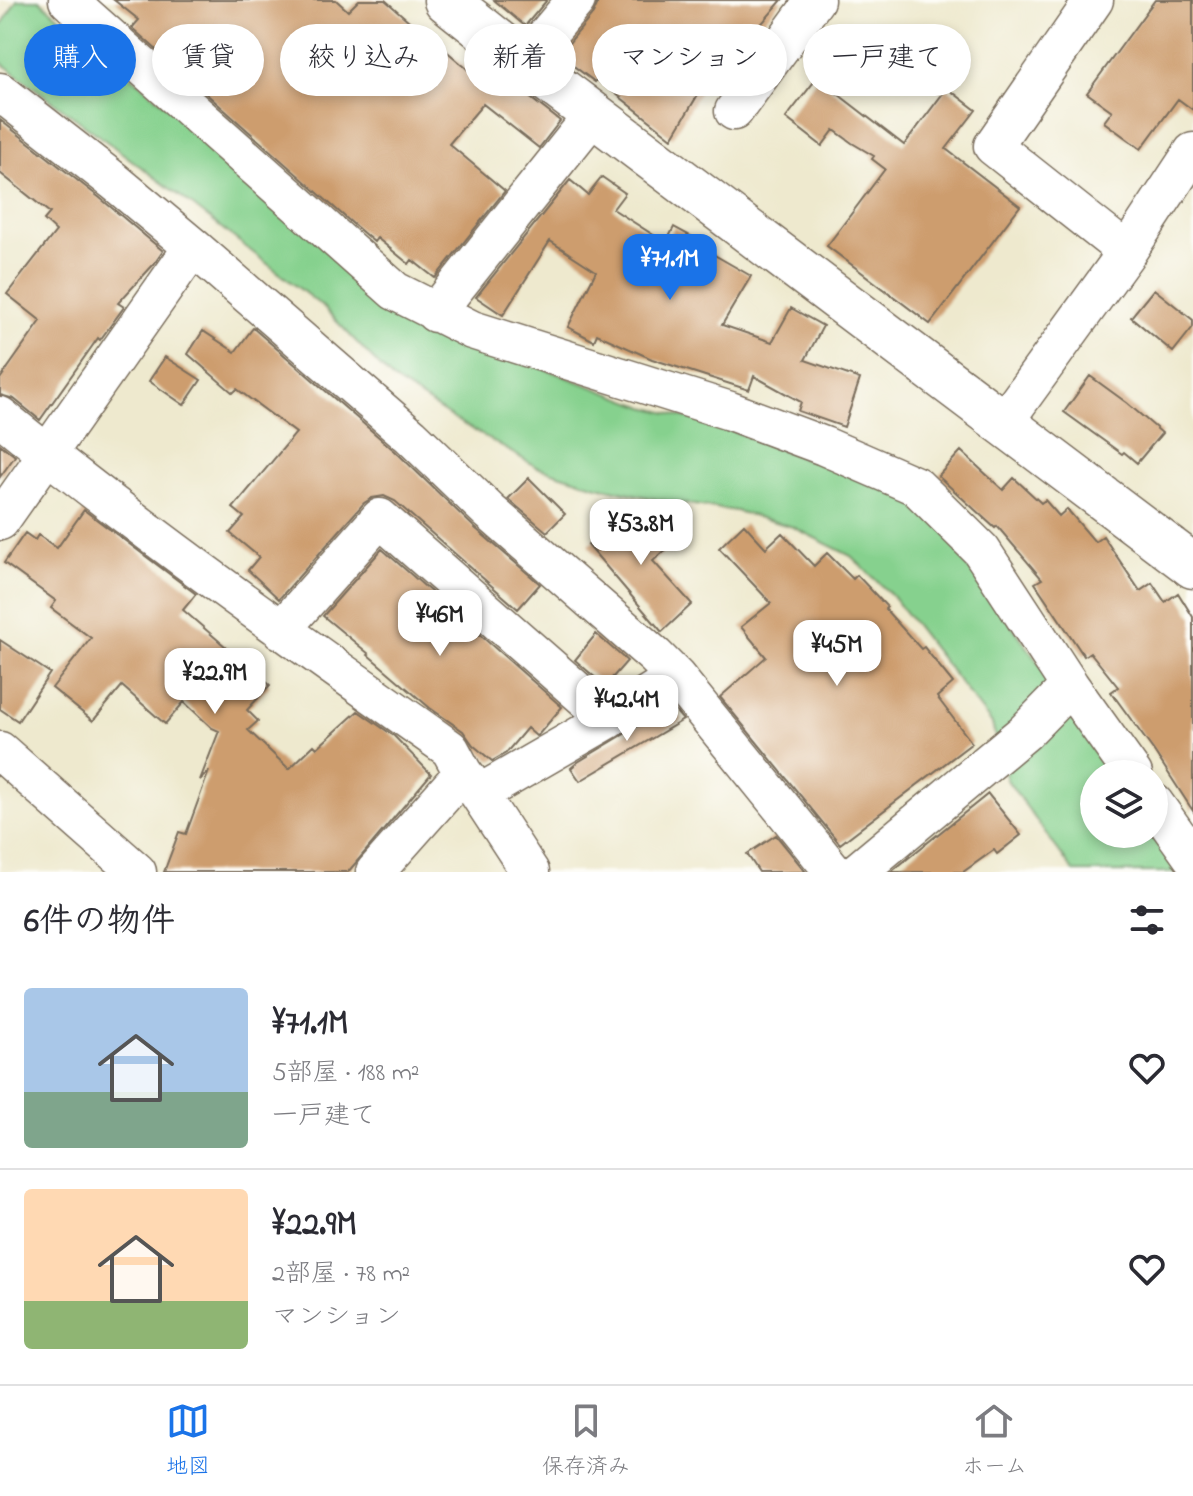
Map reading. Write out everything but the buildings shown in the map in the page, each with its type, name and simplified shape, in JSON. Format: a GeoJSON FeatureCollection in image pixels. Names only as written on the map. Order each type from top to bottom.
{"type":"FeatureCollection","features":[{"type":"Feature","properties":{"kind":"street"},"geometry":{"type":"LineString","coordinates":[[68,0],[395,291],[472,330],[730,411],[824,446],[916,486],[981,550],[1070,686],[1123,760]]}},
{"type":"Feature","properties":{"kind":"street"},"geometry":{"type":"LineString","coordinates":[[446,0],[476,24]]}},
{"type":"Feature","properties":{"kind":"street"},"geometry":{"type":"LineString","coordinates":[[556,24],[576,0]]}},
{"type":"Feature","properties":{"kind":"street"},"geometry":{"type":"LineString","coordinates":[[734,111],[815,0]]}},
{"type":"Feature","properties":{"kind":"street"},"geometry":{"type":"LineString","coordinates":[[1094,0],[993,146],[1127,252]]}},
{"type":"Feature","properties":{"kind":"street"},"geometry":{"type":"LineString","coordinates":[[0,92],[193,247],[411,436],[490,512],[655,656],[676,677],[834,872]]}},
{"type":"Feature","properties":{"kind":"street"},"geometry":{"type":"LineString","coordinates":[[570,96],[1193,566]]}},
{"type":"Feature","properties":{"kind":"street"},"geometry":{"type":"LineString","coordinates":[[435,313],[594,114]]}},
{"type":"Feature","properties":{"kind":"street"},"geometry":{"type":"LineString","coordinates":[[1003,423],[1127,252],[1193,152]]}},
{"type":"Feature","properties":{"kind":"street"},"geometry":{"type":"LineString","coordinates":[[0,521],[193,247]]}},
{"type":"Feature","properties":{"kind":"street"},"geometry":{"type":"LineString","coordinates":[[0,416],[281,630],[450,749],[530,872]]}},
{"type":"Feature","properties":{"kind":"street"},"geometry":{"type":"LineString","coordinates":[[281,630],[380,518],[609,719]]}},
{"type":"Feature","properties":{"kind":"street"},"geometry":{"type":"LineString","coordinates":[[375,872],[471,783],[609,719],[676,677]]}},
{"type":"Feature","properties":{"kind":"street"},"geometry":{"type":"LineString","coordinates":[[857,872],[1025,732],[1070,686]]}},
{"type":"Feature","properties":{"kind":"street"},"geometry":{"type":"LineString","coordinates":[[0,751],[137,872]]}},
{"type":"Feature","properties":{"kind":"street"},"geometry":{"type":"LineString","coordinates":[[1168,823],[1193,858]]}},
{"type":"Feature","properties":{"kind":"green space"},"geometry":{"type":"Polygon","coordinates":[[[17,0],[39,0],[68,24],[24,24],[24,80],[0,62],[0,28],[17,0]]]}},
{"type":"Feature","properties":{"kind":"green space"},"geometry":{"type":"Polygon","coordinates":[[[136,80],[237,164],[397,313],[645,407],[723,427],[904,497],[944,530],[1108,760],[1080,760],[1080,848],[1165,848],[1185,872],[1074,872],[1007,780],[992,724],[894,598],[851,556],[793,527],[736,511],[660,500],[597,486],[537,467],[391,378],[323,307],[46,96],[136,96],[136,80]]]}}]}
